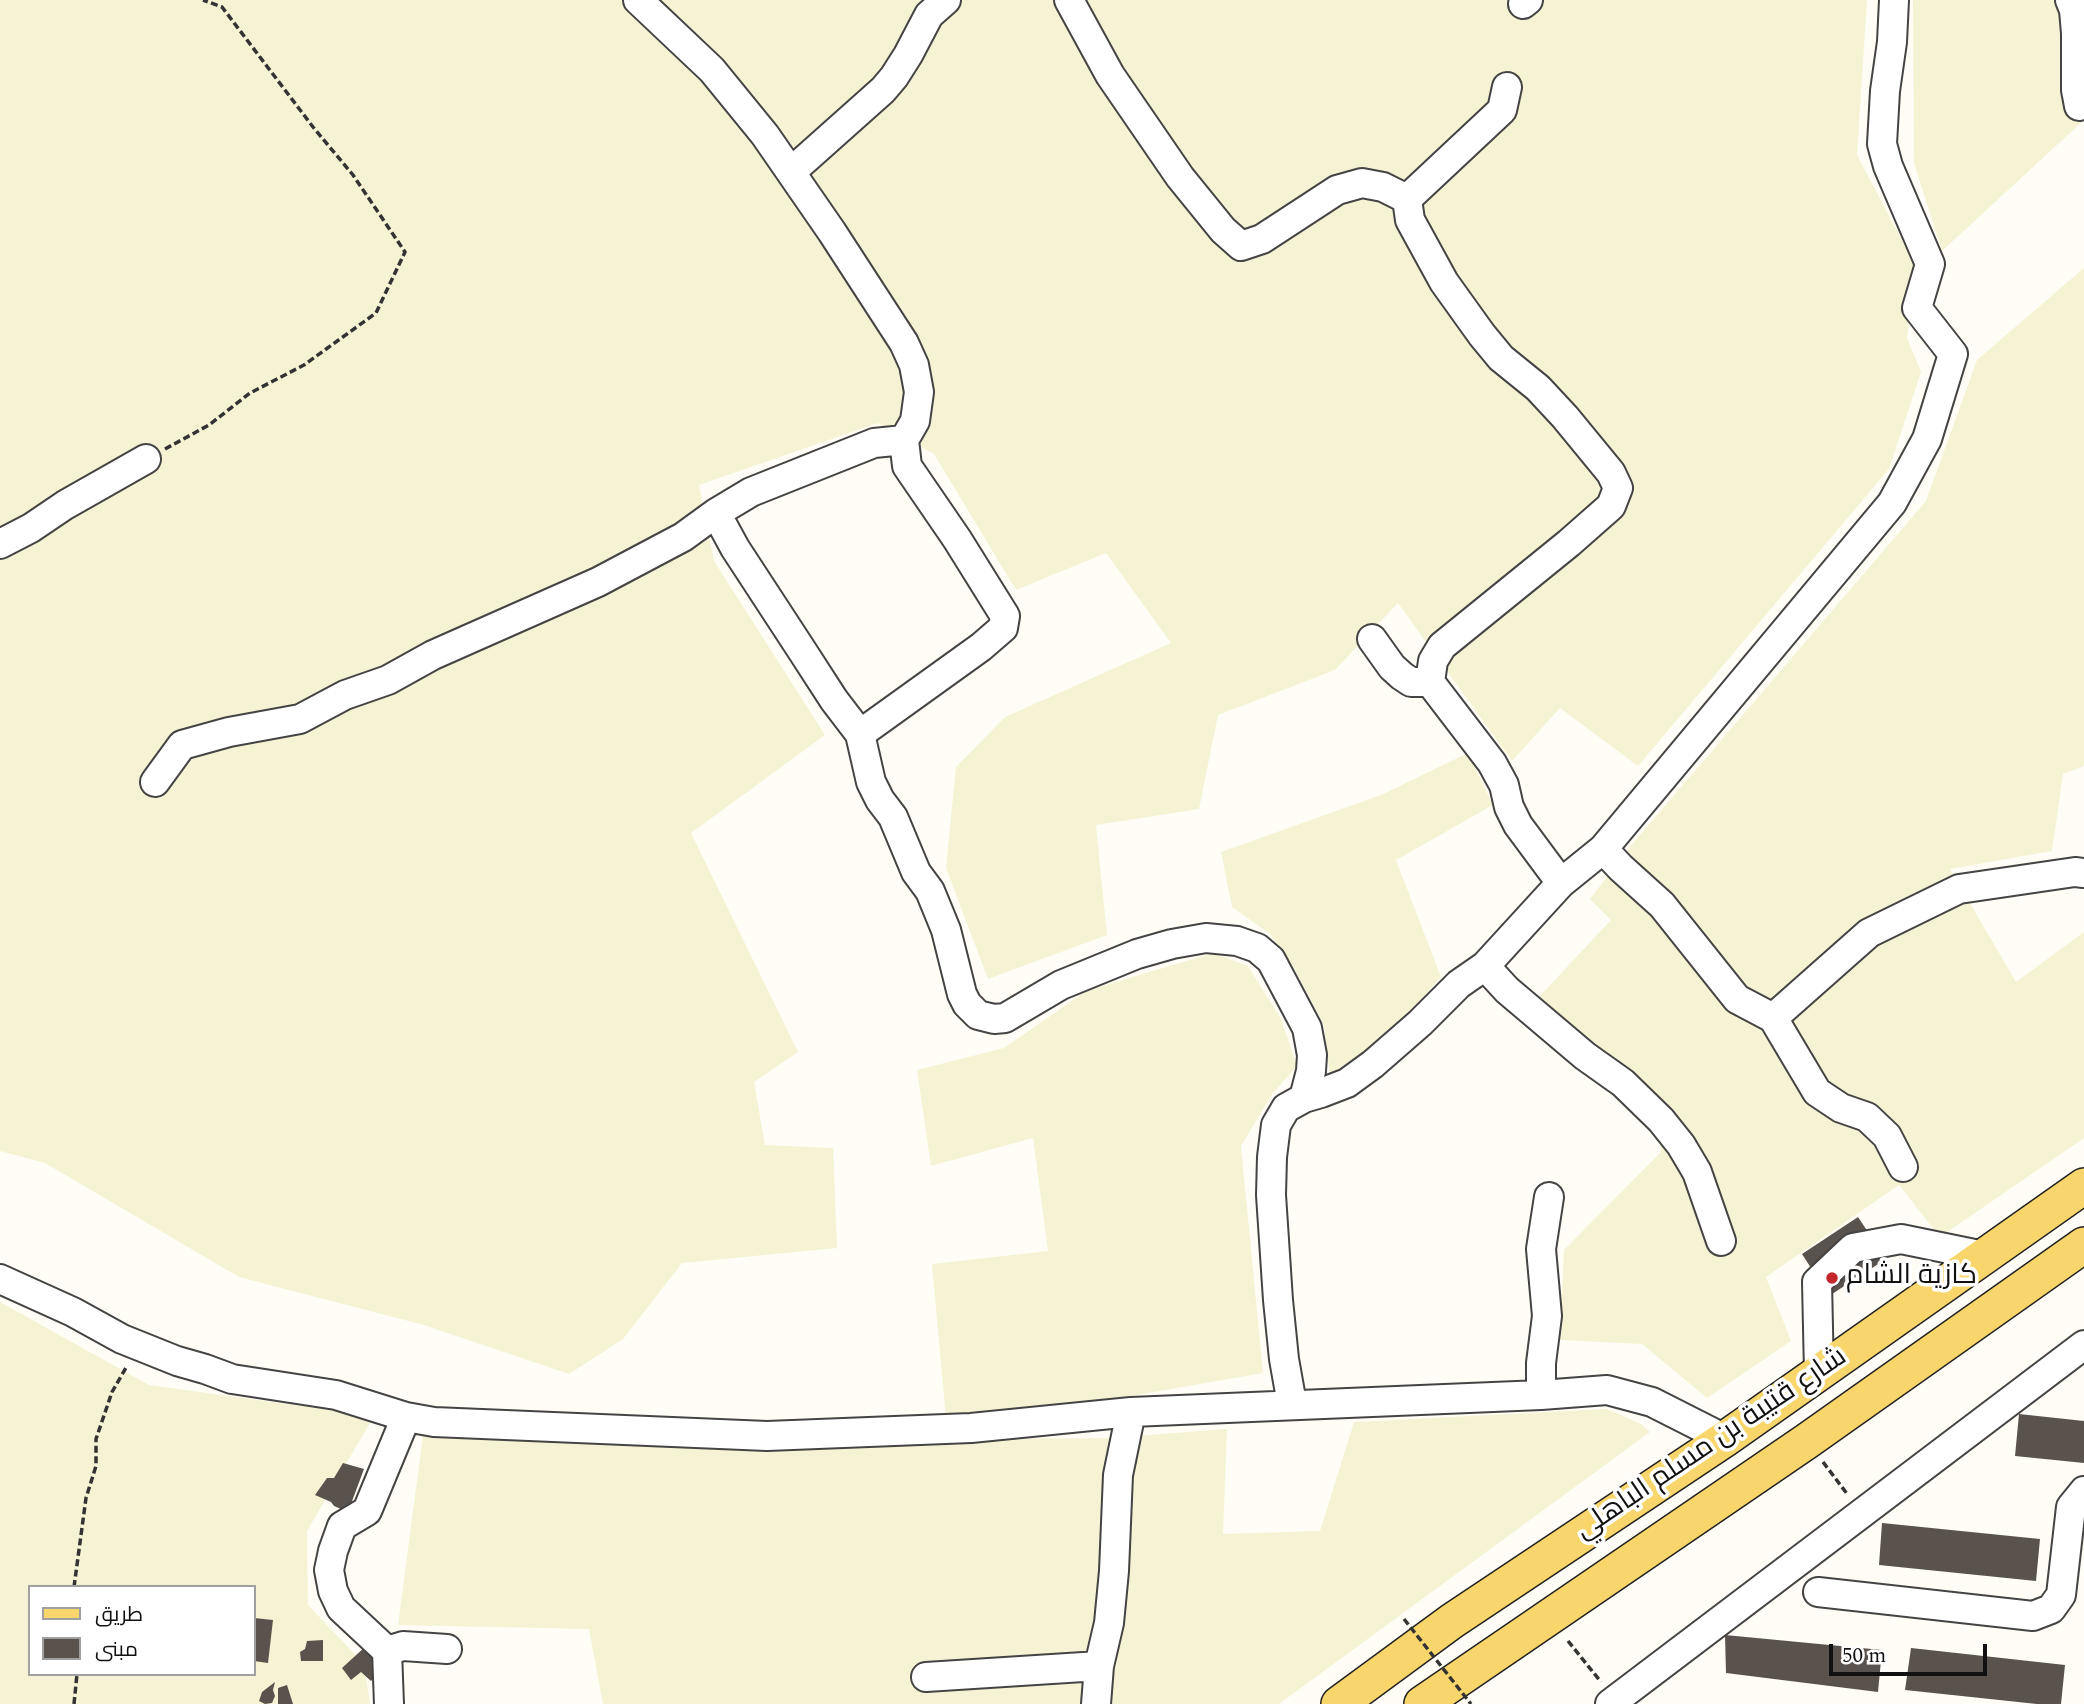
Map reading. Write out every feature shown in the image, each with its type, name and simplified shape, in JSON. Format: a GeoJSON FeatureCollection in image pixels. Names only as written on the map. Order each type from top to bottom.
{"type":"FeatureCollection","features":[{"type":"Feature","properties":{"kind":"main road","name":"شارع قتيبة بن مسلم الباهلي"},"geometry":{"type":"LineString","coordinates":[[1339,1704],[1452,1621],[1725,1439],[2084,1186]]}},
{"type":"Feature","properties":{"kind":"main road","name":"شارع قتيبة بن مسلم الباهلي"},"geometry":{"type":"LineString","coordinates":[[1422,1704],[1807,1441],[2084,1245]]}},
{"type":"Feature","properties":{"kind":"street"},"geometry":{"type":"LineString","coordinates":[[638,0],[712,70],[765,135],[898,333],[914,365],[919,391],[915,421],[904,440],[907,466],[1005,616],[1003,628],[981,646],[860,734]]}},
{"type":"Feature","properties":{"kind":"street"},"geometry":{"type":"LineString","coordinates":[[791,172],[883,90],[908,55],[929,15],[946,0]]}},
{"type":"Feature","properties":{"kind":"street"},"geometry":{"type":"LineString","coordinates":[[1069,0],[1110,75],[1180,177],[1223,230],[1241,246],[1262,239],[1337,190],[1362,183],[1383,187],[1407,199]]}},
{"type":"Feature","properties":{"kind":"street"},"geometry":{"type":"LineString","coordinates":[[1292,1404],[1278,1300],[1271,1195],[1276,1125],[1286,1108],[1304,1098],[1347,1083],[1373,1064],[1459,984],[1485,966],[1561,883],[1603,849],[1892,503],[1927,439],[1953,354],[1917,308],[1930,264],[1888,166],[1882,144],[1894,0]]}},
{"type":"Feature","properties":{"kind":"street"},"geometry":{"type":"LineString","coordinates":[[2070,0],[2074,10],[2076,33],[2076,90],[2079,106]]}},
{"type":"Feature","properties":{"kind":"street"},"geometry":{"type":"LineString","coordinates":[[1407,199],[1502,110],[1507,87]]}},
{"type":"Feature","properties":{"kind":"street"},"geometry":{"type":"LineString","coordinates":[[1407,199],[1410,220],[1444,282],[1482,335],[1501,358],[1538,388],[1565,417],[1611,473],[1618,488],[1611,506],[1442,646],[1433,661],[1430,682],[1492,763],[1504,785],[1509,807],[1518,825],[1561,883]]}},
{"type":"Feature","properties":{"kind":"street"},"geometry":{"type":"LineString","coordinates":[[155,782],[182,745],[300,719],[345,695],[388,680],[433,655],[598,582],[683,537],[751,492],[874,443],[904,440]]}},
{"type":"Feature","properties":{"kind":"street"},"geometry":{"type":"LineString","coordinates":[[0,544],[146,459]]}},
{"type":"Feature","properties":{"kind":"street"},"geometry":{"type":"LineString","coordinates":[[716,513],[735,548],[860,734],[871,782],[880,800],[894,817],[912,864],[930,891],[946,930],[967,1004],[978,1014],[994,1019],[1005,1018],[1061,985],[1137,954],[1206,938],[1237,940],[1258,948],[1271,960],[1307,1028],[1312,1055],[1304,1098]]}},
{"type":"Feature","properties":{"kind":"street"},"geometry":{"type":"LineString","coordinates":[[1372,639],[1402,676],[1411,682],[1430,682]]}},
{"type":"Feature","properties":{"kind":"street"},"geometry":{"type":"LineString","coordinates":[[1603,849],[1662,905],[1737,999],[1773,1018],[1817,1091],[1841,1108],[1867,1117],[1887,1136],[1903,1167]]}},
{"type":"Feature","properties":{"kind":"street"},"geometry":{"type":"LineString","coordinates":[[1773,1018],[1869,933],[1959,889],[2075,872],[2084,873]]}},
{"type":"Feature","properties":{"kind":"street"},"geometry":{"type":"LineString","coordinates":[[1485,966],[1507,990],[1585,1056],[1623,1083],[1661,1120],[1681,1145],[1697,1172],[1721,1241]]}},
{"type":"Feature","properties":{"kind":"street"},"geometry":{"type":"LineString","coordinates":[[1541,1395],[1541,1363],[1547,1316],[1541,1249],[1549,1197]]}},
{"type":"Feature","properties":{"kind":"street"},"geometry":{"type":"LineString","coordinates":[[1819,1373],[1817,1282],[1853,1248],[1901,1239],[1984,1256]]}},
{"type":"Feature","properties":{"kind":"street"},"geometry":{"type":"LineString","coordinates":[[0,1279],[63,1307],[122,1339],[177,1361],[232,1379],[336,1395],[406,1417],[434,1422],[767,1436],[971,1428],[1130,1412],[1607,1390],[1652,1402],[1725,1439]]}},
{"type":"Feature","properties":{"kind":"street"},"geometry":{"type":"LineString","coordinates":[[1613,1702],[2084,1345]]}},
{"type":"Feature","properties":{"kind":"street"},"geometry":{"type":"LineString","coordinates":[[1096,1704],[1098,1666],[1109,1623],[1112,1594],[1118,1475],[1130,1412]]}},
{"type":"Feature","properties":{"kind":"street"},"geometry":{"type":"LineString","coordinates":[[389,1704],[387,1651],[341,1608],[333,1591],[330,1570],[333,1551],[342,1526],[367,1511],[406,1417]]}},
{"type":"Feature","properties":{"kind":"street"},"geometry":{"type":"LineString","coordinates":[[1818,1592],[2033,1616],[2050,1609],[2060,1595],[2071,1507],[2084,1491]]}},
{"type":"Feature","properties":{"kind":"street"},"geometry":{"type":"LineString","coordinates":[[387,1651],[403,1646],[447,1649]]}},
{"type":"Feature","properties":{"kind":"street"},"geometry":{"type":"LineString","coordinates":[[926,1677],[1098,1666]]}},
{"type":"Feature","properties":{"kind":"path"},"geometry":{"type":"LineString","coordinates":[[146,459],[209,425],[250,393],[304,365],[376,313],[405,252],[353,175],[222,7],[203,0]]}},
{"type":"Feature","properties":{"kind":"path"},"geometry":{"type":"LineString","coordinates":[[74,1585],[86,1498],[96,1466],[96,1439],[112,1392],[138,1345]]}},
{"type":"Feature","properties":{"kind":"path"},"geometry":{"type":"LineString","coordinates":[[1807,1441],[1862,1513]]}},
{"type":"Feature","properties":{"kind":"path"},"geometry":{"type":"LineString","coordinates":[[1404,1619],[1471,1704]]}},
{"type":"Feature","properties":{"kind":"path"},"geometry":{"type":"LineString","coordinates":[[1568,1641],[1613,1702]]}},
{"type":"Feature","properties":{"kind":"path"},"geometry":{"type":"LineString","coordinates":[[74,1704],[77,1676]]}},
{"type":"Feature","properties":{"kind":"shaded area"},"geometry":{"type":"Polygon","coordinates":[[[0,0],[1867,0],[1857,155],[1915,265],[1907,338],[1921,372],[1889,469],[1638,766],[1560,708],[1512,761],[1398,603],[1335,670],[1218,715],[1199,809],[1096,825],[1107,935],[988,979],[946,868],[956,767],[1005,717],[1171,643],[1106,553],[1016,590],[934,454],[878,423],[699,485],[714,561],[825,735],[691,833],[798,1052],[754,1082],[765,1145],[833,1148],[837,1248],[682,1263],[623,1339],[569,1374],[424,1325],[239,1277],[45,1163],[0,1151],[0,0]]]}},
{"type":"Feature","properties":{"kind":"shaded area"},"geometry":{"type":"Polygon","coordinates":[[[1913,0],[2084,0],[2084,120],[1942,251],[1914,163],[1913,0]]]}},
{"type":"Feature","properties":{"kind":"shaded area"},"geometry":{"type":"Polygon","coordinates":[[[2084,268],[2084,766],[2063,774],[2052,851],[1950,869],[2016,982],[2084,932],[2084,1138],[1940,1237],[1899,1185],[1766,1277],[1791,1341],[1707,1398],[1642,1344],[1560,1340],[1564,1250],[1661,1152],[1655,1099],[1538,998],[1611,920],[1590,899],[1628,849],[1926,501],[1977,360],[2084,268]]]}},
{"type":"Feature","properties":{"kind":"shaded area"},"geometry":{"type":"Polygon","coordinates":[[[1468,753],[1493,805],[1396,860],[1441,977],[1393,1031],[1330,1075],[1324,1025],[1294,968],[1270,934],[1232,907],[1221,852],[1381,795],[1468,753]]]}},
{"type":"Feature","properties":{"kind":"shaded area"},"geometry":{"type":"Polygon","coordinates":[[[1213,953],[1248,966],[1281,1019],[1297,1066],[1273,1093],[1241,1146],[1263,1373],[1125,1397],[946,1419],[932,1264],[1048,1251],[1033,1138],[931,1166],[917,1070],[1004,1048],[1086,991],[1213,953]]]}},
{"type":"Feature","properties":{"kind":"shaded area"},"geometry":{"type":"Polygon","coordinates":[[[0,1302],[149,1385],[374,1416],[307,1531],[308,1605],[364,1664],[370,1704],[0,1704],[0,1302]]]}},
{"type":"Feature","properties":{"kind":"shaded area"},"geometry":{"type":"Polygon","coordinates":[[[1607,1409],[1641,1424],[1650,1432],[1279,1704],[603,1704],[589,1629],[398,1625],[424,1428],[793,1440],[1109,1438],[1227,1429],[1223,1534],[1320,1531],[1354,1422],[1607,1409]]]}},
{"type":"Feature","properties":{"kind":"building"},"geometry":{"type":"Polygon","coordinates":[[[1858,1217],[1886,1259],[1829,1296],[1802,1254],[1858,1217]]]}},
{"type":"Feature","properties":{"kind":"building"},"geometry":{"type":"Polygon","coordinates":[[[2019,1414],[2084,1421],[2084,1463],[2015,1456],[2019,1414]]]}},
{"type":"Feature","properties":{"kind":"building"},"geometry":{"type":"Polygon","coordinates":[[[343,1463],[364,1469],[348,1512],[315,1495],[327,1478],[334,1478],[343,1463]]]}},
{"type":"Feature","properties":{"kind":"building"},"geometry":{"type":"Polygon","coordinates":[[[1882,1523],[2040,1539],[2036,1581],[1879,1565],[1882,1523]]]}},
{"type":"Feature","properties":{"kind":"building"},"geometry":{"type":"Polygon","coordinates":[[[256,1618],[273,1620],[268,1663],[256,1661],[256,1618]]]}},
{"type":"Feature","properties":{"kind":"building"},"geometry":{"type":"Polygon","coordinates":[[[1725,1635],[1882,1650],[1878,1692],[1726,1673],[1725,1635]]]}},
{"type":"Feature","properties":{"kind":"building"},"geometry":{"type":"Polygon","coordinates":[[[323,1640],[323,1661],[301,1661],[300,1652],[305,1649],[307,1641],[323,1640]]]}},
{"type":"Feature","properties":{"kind":"building"},"geometry":{"type":"Polygon","coordinates":[[[366,1646],[384,1666],[371,1681],[361,1672],[351,1680],[342,1668],[366,1646]]]}},
{"type":"Feature","properties":{"kind":"building"},"geometry":{"type":"Polygon","coordinates":[[[1911,1648],[2065,1665],[2061,1704],[2037,1704],[1905,1690],[1911,1648]]]}},
{"type":"Feature","properties":{"kind":"building"},"geometry":{"type":"Polygon","coordinates":[[[275,1682],[272,1703],[259,1701],[262,1692],[275,1682]]]}},
{"type":"Feature","properties":{"kind":"building"},"geometry":{"type":"Polygon","coordinates":[[[287,1685],[293,1704],[278,1704],[278,1688],[287,1685]]]}},
{"type":"Feature","properties":{"kind":"place","name":"كازية الشام"},"geometry":{"type":"Point","coordinates":[1832,1278]}}]}
